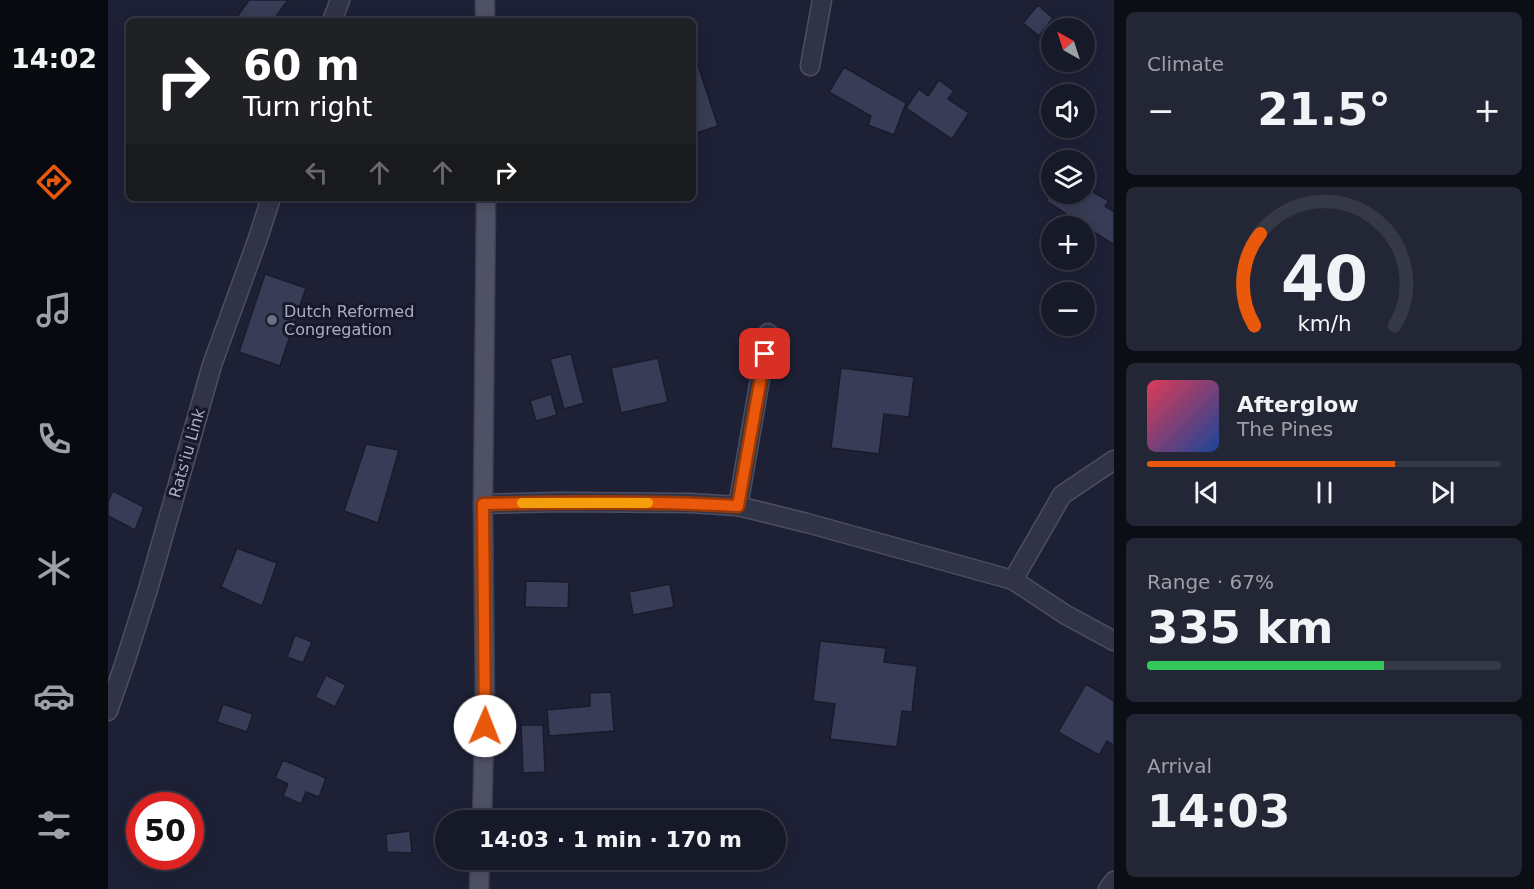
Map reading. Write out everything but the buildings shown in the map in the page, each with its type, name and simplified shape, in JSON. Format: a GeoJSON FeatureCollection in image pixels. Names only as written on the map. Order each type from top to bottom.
{"type":"FeatureCollection","features":[{"type":"Feature","properties":{"kind":"main road"},"geometry":{"type":"LineString","coordinates":[[485,0],[485,18]]}},
{"type":"Feature","properties":{"kind":"main road"},"geometry":{"type":"LineString","coordinates":[[482,810],[485,702],[483,504],[486,201]]}},
{"type":"Feature","properties":{"kind":"main road"},"geometry":{"type":"LineString","coordinates":[[479,889],[480,870]]}},
{"type":"Feature","properties":{"kind":"street"},"geometry":{"type":"LineString","coordinates":[[333,18],[340,0]]}},
{"type":"Feature","properties":{"kind":"street"},"geometry":{"type":"LineString","coordinates":[[810,66],[822,0]]}},
{"type":"Feature","properties":{"kind":"street","name":"Rats'iu Link"},"geometry":{"type":"LineString","coordinates":[[108,711],[149,586],[212,365],[270,201]]}},
{"type":"Feature","properties":{"kind":"street"},"geometry":{"type":"LineString","coordinates":[[738,506],[768,333]]}},
{"type":"Feature","properties":{"kind":"street"},"geometry":{"type":"LineString","coordinates":[[1013,580],[1062,495],[1114,460]]}},
{"type":"Feature","properties":{"kind":"street"},"geometry":{"type":"LineString","coordinates":[[483,504],[690,503],[738,506],[1013,580],[1066,615],[1114,641]]}},
{"type":"Feature","properties":{"kind":"street"},"geometry":{"type":"LineString","coordinates":[[1108,889],[1114,881]]}},
{"type":"Feature","properties":{"kind":"slow traffic"},"geometry":{"type":"LineString","coordinates":[[522,503],[648,503]]}},
{"type":"Feature","properties":{"kind":"place","name":"Dutch Reformed Congregation"},"geometry":{"type":"Point","coordinates":[272,320]}},
{"type":"Feature","properties":{"kind":"route"},"geometry":{"type":"LineString","coordinates":[[485,726],[483,504],[690,503],[738,506],[765,354]]}}]}
